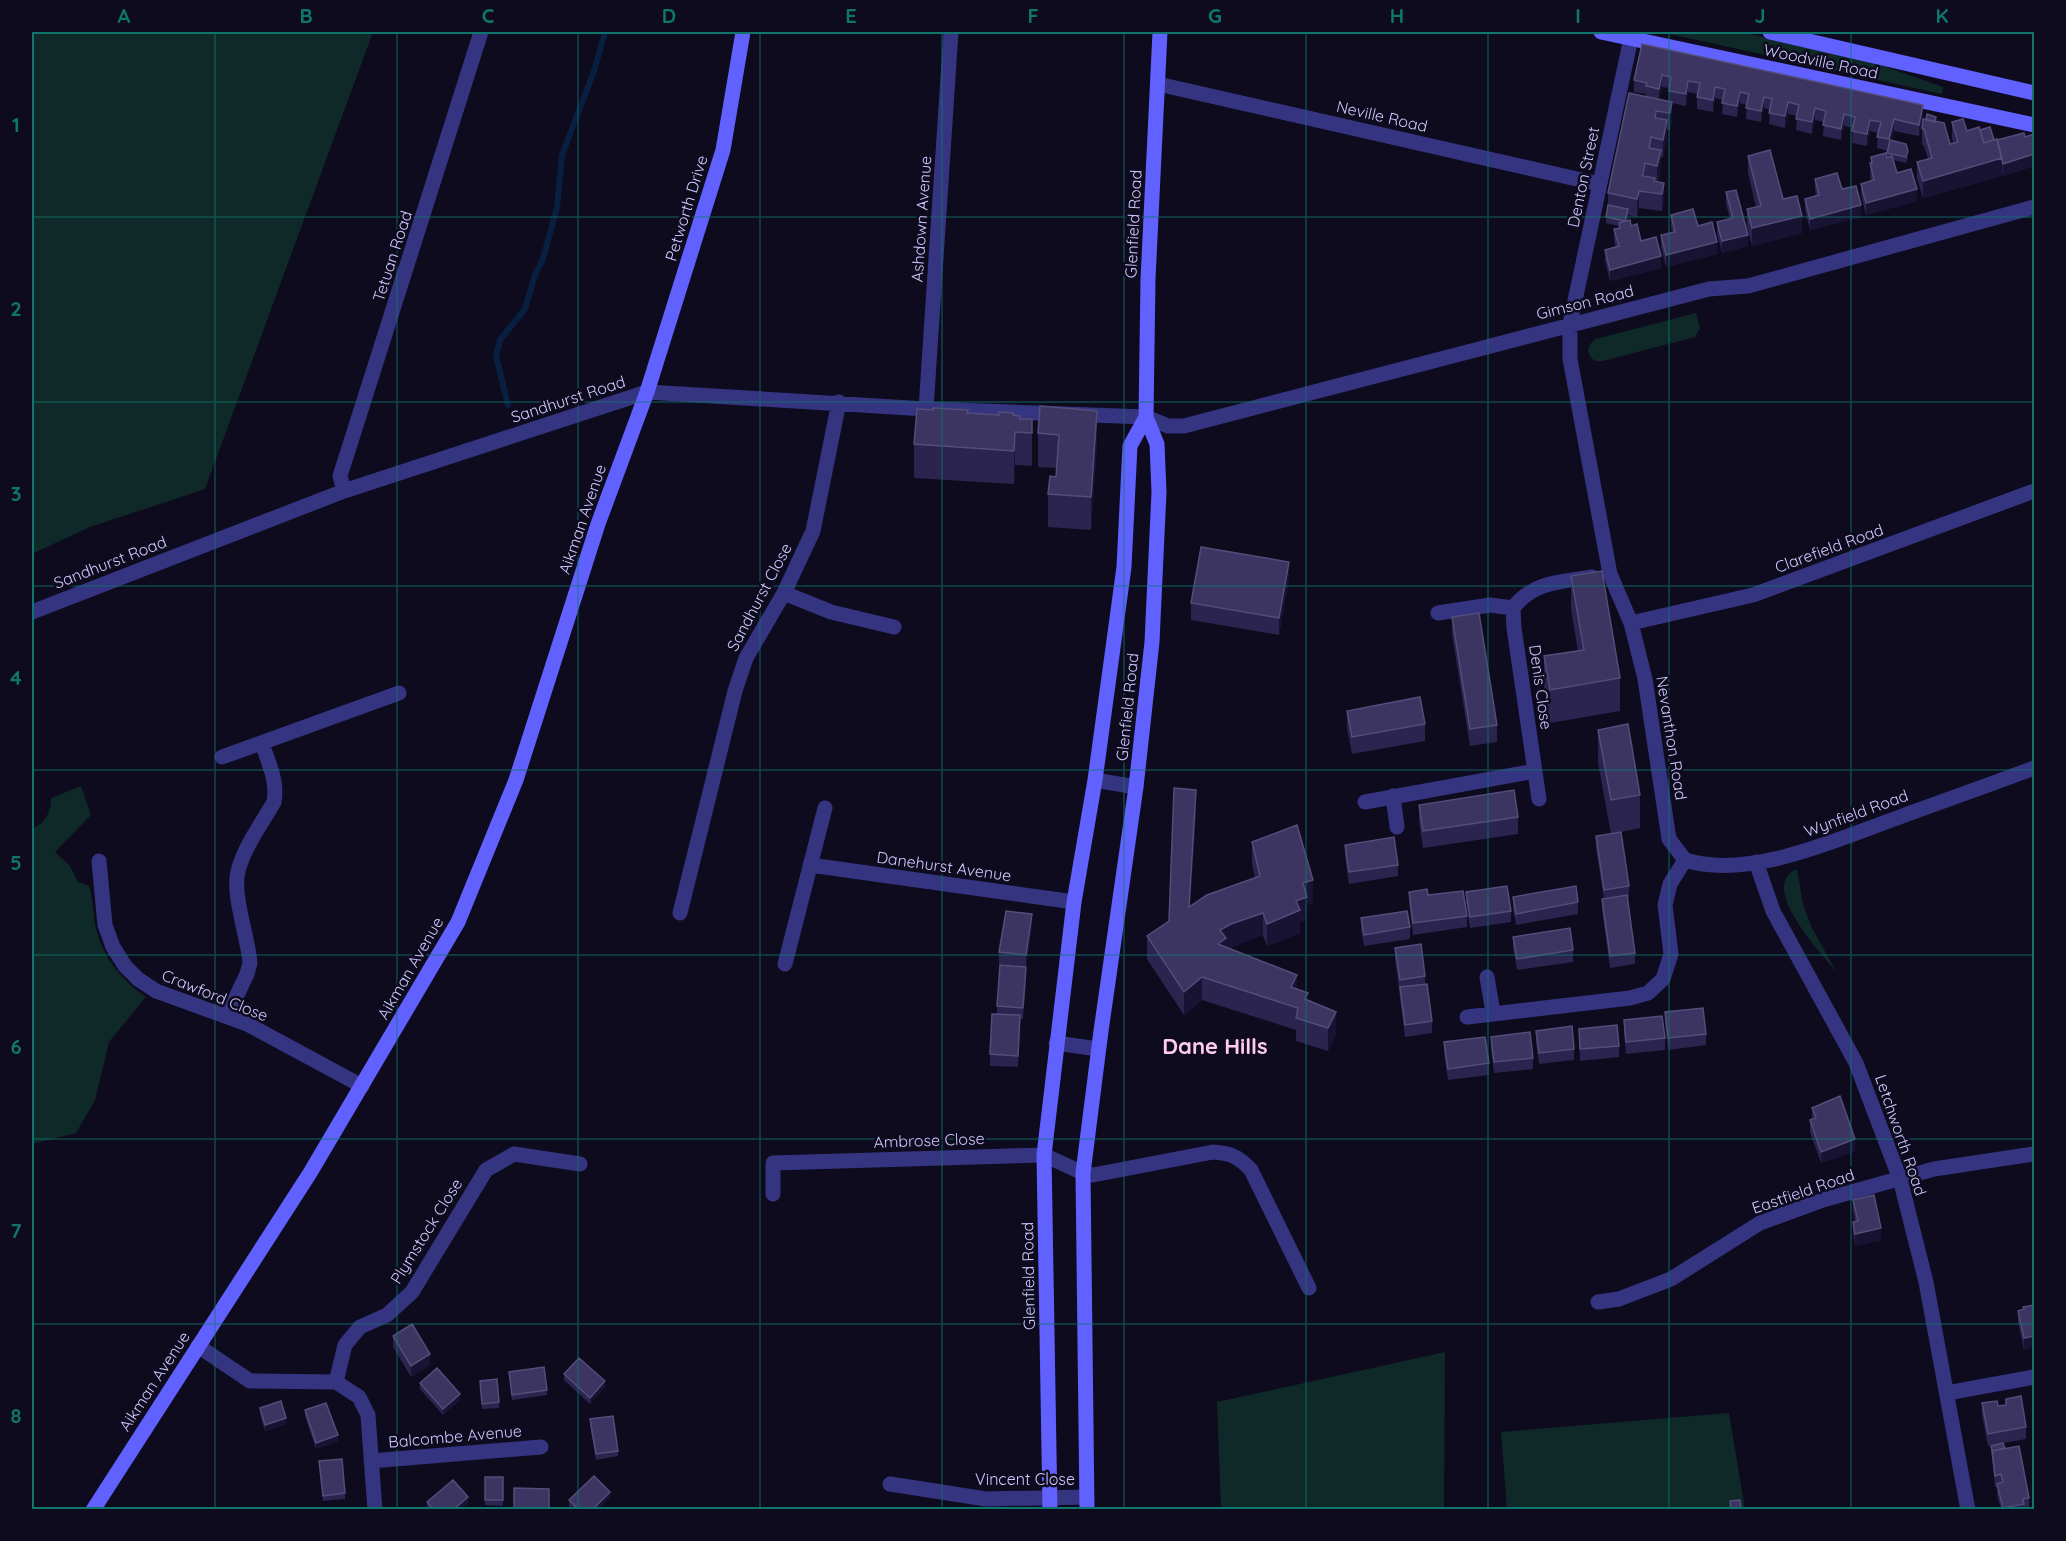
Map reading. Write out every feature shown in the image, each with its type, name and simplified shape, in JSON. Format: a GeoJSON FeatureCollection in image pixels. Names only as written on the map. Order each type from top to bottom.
{"type":"FeatureCollection","features":[{"type":"Feature","properties":{"kind":"street","name":"Tetuan Road"},"geometry":{"type":"LineString","coordinates":[[344,490],[340,476],[481,32]]}},
{"type":"Feature","properties":{"kind":"street","name":"Petworth Drive"},"geometry":{"type":"LineString","coordinates":[[647,392],[723,150],[743,32]]}},
{"type":"Feature","properties":{"kind":"street","name":"Ashdown Avenue"},"geometry":{"type":"LineString","coordinates":[[926,409],[951,32]]}},
{"type":"Feature","properties":{"kind":"street","name":"Glenfield Road"},"geometry":{"type":"LineString","coordinates":[[1087,1503],[1083,1173],[1098,1049],[1136,787],[1152,642],[1158,492],[1157,444],[1146,417],[1148,279],[1160,32]]}},
{"type":"Feature","properties":{"kind":"street","name":"Woodville Road"},"geometry":{"type":"LineString","coordinates":[[1601,32],[1626,35],[2034,124]]}},
{"type":"Feature","properties":{"kind":"street"},"geometry":{"type":"LineString","coordinates":[[1626,35],[1644,37],[1650,32]]}},
{"type":"Feature","properties":{"kind":"street","name":"Woodville Road"},"geometry":{"type":"LineString","coordinates":[[1770,32],[2034,93]]}},
{"type":"Feature","properties":{"kind":"street","name":"Denton Street"},"geometry":{"type":"LineString","coordinates":[[1570,324],[1599,184],[1626,35]]}},
{"type":"Feature","properties":{"kind":"street","name":"Neville Road"},"geometry":{"type":"LineString","coordinates":[[1158,84],[1599,184]]}},
{"type":"Feature","properties":{"kind":"street","name":"Gimson Road"},"geometry":{"type":"LineString","coordinates":[[1146,417],[1168,426],[1184,426],[1710,289],[1748,286],[2034,207]]}},
{"type":"Feature","properties":{"kind":"street","name":"Nevanthon Road"},"geometry":{"type":"LineString","coordinates":[[1570,324],[1570,358],[1610,574],[1631,623],[1645,679],[1670,839],[1685,860]]}},
{"type":"Feature","properties":{"kind":"street","name":"Sandhurst Road"},"geometry":{"type":"LineString","coordinates":[[32,612],[344,490],[647,392],[926,409],[1146,417]]}},
{"type":"Feature","properties":{"kind":"street","name":"Aikman Avenue"},"geometry":{"type":"LineString","coordinates":[[93,1509],[310,1173],[458,922],[516,780],[598,524],[647,392]]}},
{"type":"Feature","properties":{"kind":"street","name":"Sandhurst Close"},"geometry":{"type":"LineString","coordinates":[[680,913],[735,692],[746,658],[784,592],[813,531],[839,402]]}},
{"type":"Feature","properties":{"kind":"street","name":"Glenfield Road"},"geometry":{"type":"LineString","coordinates":[[1050,1504],[1044,1155],[1074,902],[1095,780],[1124,567],[1130,446],[1146,417]]}},
{"type":"Feature","properties":{"kind":"street","name":"Clarefield Road"},"geometry":{"type":"LineString","coordinates":[[1631,623],[1753,595],[2034,490]]}},
{"type":"Feature","properties":{"kind":"street"},"geometry":{"type":"LineString","coordinates":[[1438,613],[1490,605],[1513,608],[1521,598],[1540,585],[1610,574]]}},
{"type":"Feature","properties":{"kind":"street"},"geometry":{"type":"LineString","coordinates":[[784,592],[831,612],[894,627]]}},
{"type":"Feature","properties":{"kind":"street","name":"Denis Close"},"geometry":{"type":"LineString","coordinates":[[1513,608],[1539,800]]}},
{"type":"Feature","properties":{"kind":"street"},"geometry":{"type":"LineString","coordinates":[[1454,610],[1457,630]]}},
{"type":"Feature","properties":{"kind":"street"},"geometry":{"type":"LineString","coordinates":[[222,757],[399,693]]}},
{"type":"Feature","properties":{"kind":"street"},"geometry":{"type":"LineString","coordinates":[[227,1016],[250,963],[237,887],[238,872],[244,856],[274,802],[276,791],[262,743]]}},
{"type":"Feature","properties":{"kind":"street","name":"Wynfield Road"},"geometry":{"type":"LineString","coordinates":[[1685,860],[1702,865],[1756,862],[1803,852],[2034,768]]}},
{"type":"Feature","properties":{"kind":"street"},"geometry":{"type":"LineString","coordinates":[[1365,802],[1535,771]]}},
{"type":"Feature","properties":{"kind":"street","name":"Glenfield Road"},"geometry":{"type":"LineString","coordinates":[[1095,780],[1136,787]]}},
{"type":"Feature","properties":{"kind":"street"},"geometry":{"type":"LineString","coordinates":[[1393,796],[1397,827]]}},
{"type":"Feature","properties":{"kind":"street"},"geometry":{"type":"LineString","coordinates":[[784,964],[825,808]]}},
{"type":"Feature","properties":{"kind":"street"},"geometry":{"type":"LineString","coordinates":[[1467,1017],[1630,998],[1648,993],[1663,979],[1671,954],[1665,905],[1670,884],[1685,860]]}},
{"type":"Feature","properties":{"kind":"street","name":"Crawford Close"},"geometry":{"type":"LineString","coordinates":[[99,861],[105,925],[113,947],[125,966],[138,980],[156,992],[248,1024],[362,1086]]}},
{"type":"Feature","properties":{"kind":"street","name":"Letchworth Road"},"geometry":{"type":"LineString","coordinates":[[1756,862],[1773,911],[1856,1063],[1900,1179],[1926,1282],[1968,1509]]}},
{"type":"Feature","properties":{"kind":"street","name":"Danehurst Avenue"},"geometry":{"type":"LineString","coordinates":[[810,865],[1074,902]]}},
{"type":"Feature","properties":{"kind":"street"},"geometry":{"type":"LineString","coordinates":[[1486,977],[1493,1013]]}},
{"type":"Feature","properties":{"kind":"street"},"geometry":{"type":"LineString","coordinates":[[1056,1043],[1098,1049]]}},
{"type":"Feature","properties":{"kind":"street"},"geometry":{"type":"LineString","coordinates":[[1083,1173],[1093,1175],[1213,1152],[1229,1153],[1240,1158],[1251,1170],[1309,1288]]}},
{"type":"Feature","properties":{"kind":"street","name":"Plymstock Close"},"geometry":{"type":"LineString","coordinates":[[336,1382],[345,1345],[360,1327],[387,1315],[412,1292],[486,1170],[514,1154],[580,1164]]}},
{"type":"Feature","properties":{"kind":"street","name":"Eastfield Road"},"geometry":{"type":"LineString","coordinates":[[1598,1302],[1619,1299],[1671,1279],[1760,1223],[1823,1200],[1934,1169],[2034,1154]]}},
{"type":"Feature","properties":{"kind":"street","name":"Ambrose Close"},"geometry":{"type":"LineString","coordinates":[[773,1194],[772,1163],[1044,1155],[1083,1173]]}},
{"type":"Feature","properties":{"kind":"street"},"geometry":{"type":"LineString","coordinates":[[198,1346],[250,1381],[336,1382],[359,1397],[368,1415],[375,1509]]}},
{"type":"Feature","properties":{"kind":"street"},"geometry":{"type":"LineString","coordinates":[[1947,1393],[2034,1377]]}},
{"type":"Feature","properties":{"kind":"street","name":"Balcombe Avenue"},"geometry":{"type":"LineString","coordinates":[[371,1461],[541,1447]]}},
{"type":"Feature","properties":{"kind":"street","name":"Vincent Close"},"geometry":{"type":"LineString","coordinates":[[890,1484],[986,1499],[1050,1504],[1087,1503]]}},
{"type":"Feature","properties":{"kind":"green space"},"geometry":{"type":"Polygon","coordinates":[[[32,32],[373,32],[205,489],[90,527],[32,554],[32,32]]]}},
{"type":"Feature","properties":{"kind":"green space"},"geometry":{"type":"Polygon","coordinates":[[[1740,32],[1858,57],[1943,87],[1942,94],[1665,33],[1740,32]]]}},
{"type":"Feature","properties":{"kind":"green space"},"geometry":{"type":"Polygon","coordinates":[[[1696,313],[1700,328],[1695,337],[1603,361],[1595,361],[1589,353],[1590,344],[1596,339],[1696,313]]]}},
{"type":"Feature","properties":{"kind":"green space"},"geometry":{"type":"Polygon","coordinates":[[[81,786],[91,815],[55,852],[70,866],[78,882],[89,886],[98,935],[113,966],[128,983],[146,997],[109,1042],[95,1100],[76,1133],[32,1144],[32,829],[46,817],[51,798],[81,786]]]}},
{"type":"Feature","properties":{"kind":"green space"},"geometry":{"type":"Polygon","coordinates":[[[1797,869],[1803,904],[1811,926],[1837,973],[1807,937],[1788,905],[1784,890],[1786,878],[1797,869]]]}},
{"type":"Feature","properties":{"kind":"green space"},"geometry":{"type":"Polygon","coordinates":[[[1445,1352],[1444,1509],[1221,1509],[1217,1402],[1445,1352]]]}},
{"type":"Feature","properties":{"kind":"green space"},"geometry":{"type":"Polygon","coordinates":[[[1729,1413],[1745,1509],[1507,1509],[1501,1432],[1729,1413]]]}},
{"type":"Feature","properties":{"kind":"building"},"geometry":{"type":"Polygon","coordinates":[[[1642,44],[1923,105],[1919,125],[1894,119],[1889,139],[1877,137],[1881,122],[1870,120],[1867,134],[1852,131],[1855,117],[1844,114],[1841,129],[1823,125],[1826,111],[1815,108],[1812,122],[1796,119],[1799,105],[1788,102],[1785,116],[1769,113],[1772,99],[1764,97],[1761,111],[1746,108],[1749,94],[1740,92],[1737,106],[1722,103],[1725,89],[1715,87],[1713,100],[1697,97],[1700,83],[1688,81],[1686,94],[1669,91],[1671,77],[1662,75],[1659,89],[1646,86],[1647,83],[1634,80],[1642,44]]]}},
{"type":"Feature","properties":{"kind":"building"},"geometry":{"type":"Polygon","coordinates":[[[1629,93],[1672,102],[1670,113],[1656,111],[1655,118],[1667,120],[1663,140],[1651,137],[1649,148],[1661,150],[1657,166],[1645,163],[1643,176],[1655,178],[1654,181],[1664,183],[1662,194],[1639,191],[1637,199],[1608,193],[1629,93]]]}},
{"type":"Feature","properties":{"kind":"building"},"geometry":{"type":"Polygon","coordinates":[[[1927,114],[1936,117],[1935,122],[1926,120],[1927,114]]]}},
{"type":"Feature","properties":{"kind":"building"},"geometry":{"type":"Polygon","coordinates":[[[1923,119],[1944,123],[1950,144],[1958,142],[1952,122],[1963,119],[1967,131],[1979,127],[1984,143],[1997,139],[2002,158],[1923,181],[1917,162],[1932,158],[1922,128],[1923,119]]]}},
{"type":"Feature","properties":{"kind":"building"},"geometry":{"type":"Polygon","coordinates":[[[1990,127],[1994,140],[1984,143],[1980,130],[1990,127]]]}},
{"type":"Feature","properties":{"kind":"building"},"geometry":{"type":"Polygon","coordinates":[[[2024,133],[2025,137],[2034,134],[2034,154],[2003,164],[1997,140],[2024,133]]]}},
{"type":"Feature","properties":{"kind":"building"},"geometry":{"type":"Polygon","coordinates":[[[1890,140],[1906,144],[1908,151],[1906,157],[1887,153],[1890,140]]]}},
{"type":"Feature","properties":{"kind":"building"},"geometry":{"type":"Polygon","coordinates":[[[1770,150],[1783,199],[1797,196],[1802,216],[1752,228],[1747,209],[1761,206],[1748,156],[1770,150]]]}},
{"type":"Feature","properties":{"kind":"building"},"geometry":{"type":"Polygon","coordinates":[[[1886,153],[1887,158],[1892,156],[1897,173],[1911,169],[1917,189],[1866,203],[1861,184],[1874,180],[1871,157],[1886,153]]]}},
{"type":"Feature","properties":{"kind":"building"},"geometry":{"type":"Polygon","coordinates":[[[1837,173],[1842,189],[1856,186],[1861,205],[1810,219],[1805,199],[1819,195],[1815,179],[1837,173]]]}},
{"type":"Feature","properties":{"kind":"building"},"geometry":{"type":"Polygon","coordinates":[[[1736,190],[1748,235],[1722,241],[1717,222],[1733,218],[1726,192],[1736,190]]]}},
{"type":"Feature","properties":{"kind":"building"},"geometry":{"type":"Polygon","coordinates":[[[1608,205],[1628,209],[1625,221],[1606,217],[1608,205]]]}},
{"type":"Feature","properties":{"kind":"building"},"geometry":{"type":"Polygon","coordinates":[[[1693,209],[1698,226],[1712,222],[1717,242],[1666,255],[1661,235],[1675,232],[1671,215],[1693,209]]]}},
{"type":"Feature","properties":{"kind":"building"},"geometry":{"type":"Polygon","coordinates":[[[1630,220],[1631,226],[1637,224],[1641,241],[1656,237],[1661,256],[1610,270],[1605,250],[1619,246],[1614,229],[1620,228],[1619,223],[1630,220]]]}},
{"type":"Feature","properties":{"kind":"building"},"geometry":{"type":"Polygon","coordinates":[[[1040,406],[1097,411],[1091,497],[1048,494],[1050,476],[1056,477],[1059,435],[1038,433],[1040,406]]]}},
{"type":"Feature","properties":{"kind":"building"},"geometry":{"type":"Polygon","coordinates":[[[933,408],[999,415],[999,412],[1013,413],[1013,415],[1020,416],[1020,419],[1032,419],[1032,433],[1015,432],[1014,451],[914,444],[917,409],[933,410],[933,408]]]}},
{"type":"Feature","properties":{"kind":"building"},"geometry":{"type":"Polygon","coordinates":[[[1201,547],[1289,562],[1279,618],[1191,603],[1201,547]]]}},
{"type":"Feature","properties":{"kind":"building"},"geometry":{"type":"Polygon","coordinates":[[[1602,571],[1620,678],[1550,690],[1544,656],[1584,650],[1571,576],[1602,571]]]}},
{"type":"Feature","properties":{"kind":"building"},"geometry":{"type":"Polygon","coordinates":[[[1479,613],[1497,725],[1470,729],[1452,617],[1479,613]]]}},
{"type":"Feature","properties":{"kind":"building"},"geometry":{"type":"Polygon","coordinates":[[[1420,697],[1425,724],[1352,737],[1347,711],[1420,697]]]}},
{"type":"Feature","properties":{"kind":"building"},"geometry":{"type":"Polygon","coordinates":[[[1628,724],[1640,795],[1611,800],[1598,730],[1628,724]]]}},
{"type":"Feature","properties":{"kind":"building"},"geometry":{"type":"Polygon","coordinates":[[[1174,788],[1196,790],[1189,907],[1207,895],[1260,876],[1252,842],[1297,825],[1313,880],[1303,883],[1307,897],[1296,901],[1300,910],[1267,924],[1263,913],[1231,924],[1220,930],[1226,938],[1218,944],[1297,975],[1291,987],[1308,993],[1305,999],[1336,1012],[1328,1028],[1296,1018],[1298,1008],[1202,977],[1184,992],[1147,936],[1169,921],[1174,788]]]}},
{"type":"Feature","properties":{"kind":"building"},"geometry":{"type":"Polygon","coordinates":[[[1514,790],[1518,817],[1423,831],[1419,805],[1514,790]]]}},
{"type":"Feature","properties":{"kind":"building"},"geometry":{"type":"Polygon","coordinates":[[[1621,832],[1629,886],[1604,890],[1596,836],[1621,832]]]}},
{"type":"Feature","properties":{"kind":"building"},"geometry":{"type":"Polygon","coordinates":[[[1394,837],[1398,865],[1349,872],[1345,845],[1394,837]]]}},
{"type":"Feature","properties":{"kind":"building"},"geometry":{"type":"Polygon","coordinates":[[[1507,886],[1511,911],[1470,917],[1466,892],[1507,886]]]}},
{"type":"Feature","properties":{"kind":"building"},"geometry":{"type":"Polygon","coordinates":[[[1576,886],[1578,902],[1516,914],[1513,897],[1576,886]]]}},
{"type":"Feature","properties":{"kind":"building"},"geometry":{"type":"Polygon","coordinates":[[[1427,889],[1428,895],[1463,891],[1467,916],[1413,923],[1409,892],[1427,889]]]}},
{"type":"Feature","properties":{"kind":"building"},"geometry":{"type":"Polygon","coordinates":[[[1627,895],[1635,953],[1610,956],[1602,899],[1627,895]]]}},
{"type":"Feature","properties":{"kind":"building"},"geometry":{"type":"Polygon","coordinates":[[[1006,911],[1032,914],[1026,955],[999,952],[1006,911]]]}},
{"type":"Feature","properties":{"kind":"building"},"geometry":{"type":"Polygon","coordinates":[[[1407,911],[1410,927],[1364,935],[1361,918],[1407,911]]]}},
{"type":"Feature","properties":{"kind":"building"},"geometry":{"type":"Polygon","coordinates":[[[1570,928],[1573,950],[1517,959],[1513,937],[1570,928]]]}},
{"type":"Feature","properties":{"kind":"building"},"geometry":{"type":"Polygon","coordinates":[[[1421,944],[1425,976],[1400,980],[1395,948],[1421,944]]]}},
{"type":"Feature","properties":{"kind":"building"},"geometry":{"type":"Polygon","coordinates":[[[1000,965],[1026,967],[1023,1008],[997,1006],[1000,965]]]}},
{"type":"Feature","properties":{"kind":"building"},"geometry":{"type":"Polygon","coordinates":[[[1427,984],[1432,1021],[1405,1025],[1400,987],[1427,984]]]}},
{"type":"Feature","properties":{"kind":"building"},"geometry":{"type":"Polygon","coordinates":[[[1703,1008],[1706,1034],[1668,1038],[1665,1012],[1703,1008]]]}},
{"type":"Feature","properties":{"kind":"building"},"geometry":{"type":"Polygon","coordinates":[[[992,1014],[1020,1015],[1018,1056],[990,1054],[992,1014]]]}},
{"type":"Feature","properties":{"kind":"building"},"geometry":{"type":"Polygon","coordinates":[[[1662,1016],[1665,1038],[1626,1042],[1624,1020],[1662,1016]]]}},
{"type":"Feature","properties":{"kind":"building"},"geometry":{"type":"Polygon","coordinates":[[[1617,1025],[1619,1046],[1580,1049],[1579,1029],[1617,1025]]]}},
{"type":"Feature","properties":{"kind":"building"},"geometry":{"type":"Polygon","coordinates":[[[1572,1026],[1574,1049],[1539,1053],[1536,1031],[1572,1026]]]}},
{"type":"Feature","properties":{"kind":"building"},"geometry":{"type":"Polygon","coordinates":[[[1530,1032],[1533,1058],[1494,1062],[1491,1037],[1530,1032]]]}},
{"type":"Feature","properties":{"kind":"building"},"geometry":{"type":"Polygon","coordinates":[[[1485,1037],[1489,1063],[1448,1069],[1444,1042],[1485,1037]]]}},
{"type":"Feature","properties":{"kind":"building"},"geometry":{"type":"Polygon","coordinates":[[[1840,1096],[1855,1139],[1821,1152],[1810,1120],[1816,1118],[1812,1108],[1840,1096]]]}},
{"type":"Feature","properties":{"kind":"building"},"geometry":{"type":"Polygon","coordinates":[[[1874,1195],[1881,1228],[1855,1234],[1853,1222],[1858,1221],[1853,1200],[1874,1195]]]}},
{"type":"Feature","properties":{"kind":"building"},"geometry":{"type":"Polygon","coordinates":[[[2034,1305],[2034,1336],[2024,1338],[2018,1311],[2024,1309],[2023,1307],[2034,1305]]]}},
{"type":"Feature","properties":{"kind":"building"},"geometry":{"type":"Polygon","coordinates":[[[412,1324],[430,1354],[411,1366],[393,1336],[412,1324]]]}},
{"type":"Feature","properties":{"kind":"building"},"geometry":{"type":"Polygon","coordinates":[[[579,1358],[605,1381],[590,1398],[564,1374],[579,1358]]]}},
{"type":"Feature","properties":{"kind":"building"},"geometry":{"type":"Polygon","coordinates":[[[544,1367],[547,1390],[512,1395],[509,1372],[544,1367]]]}},
{"type":"Feature","properties":{"kind":"building"},"geometry":{"type":"Polygon","coordinates":[[[437,1368],[460,1394],[443,1409],[420,1383],[437,1368]]]}},
{"type":"Feature","properties":{"kind":"building"},"geometry":{"type":"Polygon","coordinates":[[[497,1379],[499,1402],[482,1404],[480,1381],[497,1379]]]}},
{"type":"Feature","properties":{"kind":"building"},"geometry":{"type":"Polygon","coordinates":[[[2021,1396],[2026,1427],[1988,1434],[1982,1403],[1997,1401],[1998,1406],[2006,1405],[2006,1399],[2021,1396]]]}},
{"type":"Feature","properties":{"kind":"building"},"geometry":{"type":"Polygon","coordinates":[[[281,1401],[286,1418],[265,1425],[260,1408],[281,1401]]]}},
{"type":"Feature","properties":{"kind":"building"},"geometry":{"type":"Polygon","coordinates":[[[326,1403],[338,1435],[316,1443],[305,1410],[326,1403]]]}},
{"type":"Feature","properties":{"kind":"building"},"geometry":{"type":"Polygon","coordinates":[[[613,1416],[618,1451],[596,1454],[590,1419],[613,1416]]]}},
{"type":"Feature","properties":{"kind":"building"},"geometry":{"type":"Polygon","coordinates":[[[2003,1443],[2005,1448],[1992,1451],[1991,1446],[2003,1443]]]}},
{"type":"Feature","properties":{"kind":"building"},"geometry":{"type":"Polygon","coordinates":[[[2019,1446],[2029,1498],[2023,1499],[2024,1504],[2003,1508],[1997,1484],[2003,1482],[2001,1474],[1995,1476],[1992,1451],[2019,1446]]]}},
{"type":"Feature","properties":{"kind":"building"},"geometry":{"type":"Polygon","coordinates":[[[342,1459],[345,1493],[323,1496],[319,1461],[342,1459]]]}},
{"type":"Feature","properties":{"kind":"building"},"geometry":{"type":"Polygon","coordinates":[[[594,1476],[610,1492],[593,1509],[578,1509],[569,1500],[594,1476]]]}},
{"type":"Feature","properties":{"kind":"building"},"geometry":{"type":"Polygon","coordinates":[[[485,1477],[503,1477],[503,1500],[485,1500],[485,1477]]]}},
{"type":"Feature","properties":{"kind":"building"},"geometry":{"type":"Polygon","coordinates":[[[453,1480],[468,1497],[454,1509],[433,1509],[427,1502],[453,1480]]]}},
{"type":"Feature","properties":{"kind":"building"},"geometry":{"type":"Polygon","coordinates":[[[514,1488],[549,1489],[549,1509],[514,1509],[514,1488]]]}},
{"type":"Feature","properties":{"kind":"building"},"geometry":{"type":"Polygon","coordinates":[[[1740,1500],[1741,1509],[1731,1509],[1730,1501],[1740,1500]]]}},
{"type":"Feature","properties":{"kind":"waterway"},"geometry":{"type":"LineString","coordinates":[[508,405],[496,356],[500,340],[525,309],[535,275],[543,259],[557,207],[562,155],[594,71],[605,32]]}},
{"type":"Feature","properties":{"kind":"district","name":"Dane Hills"},"geometry":{"type":"Point","coordinates":[1215,1046]}}]}
